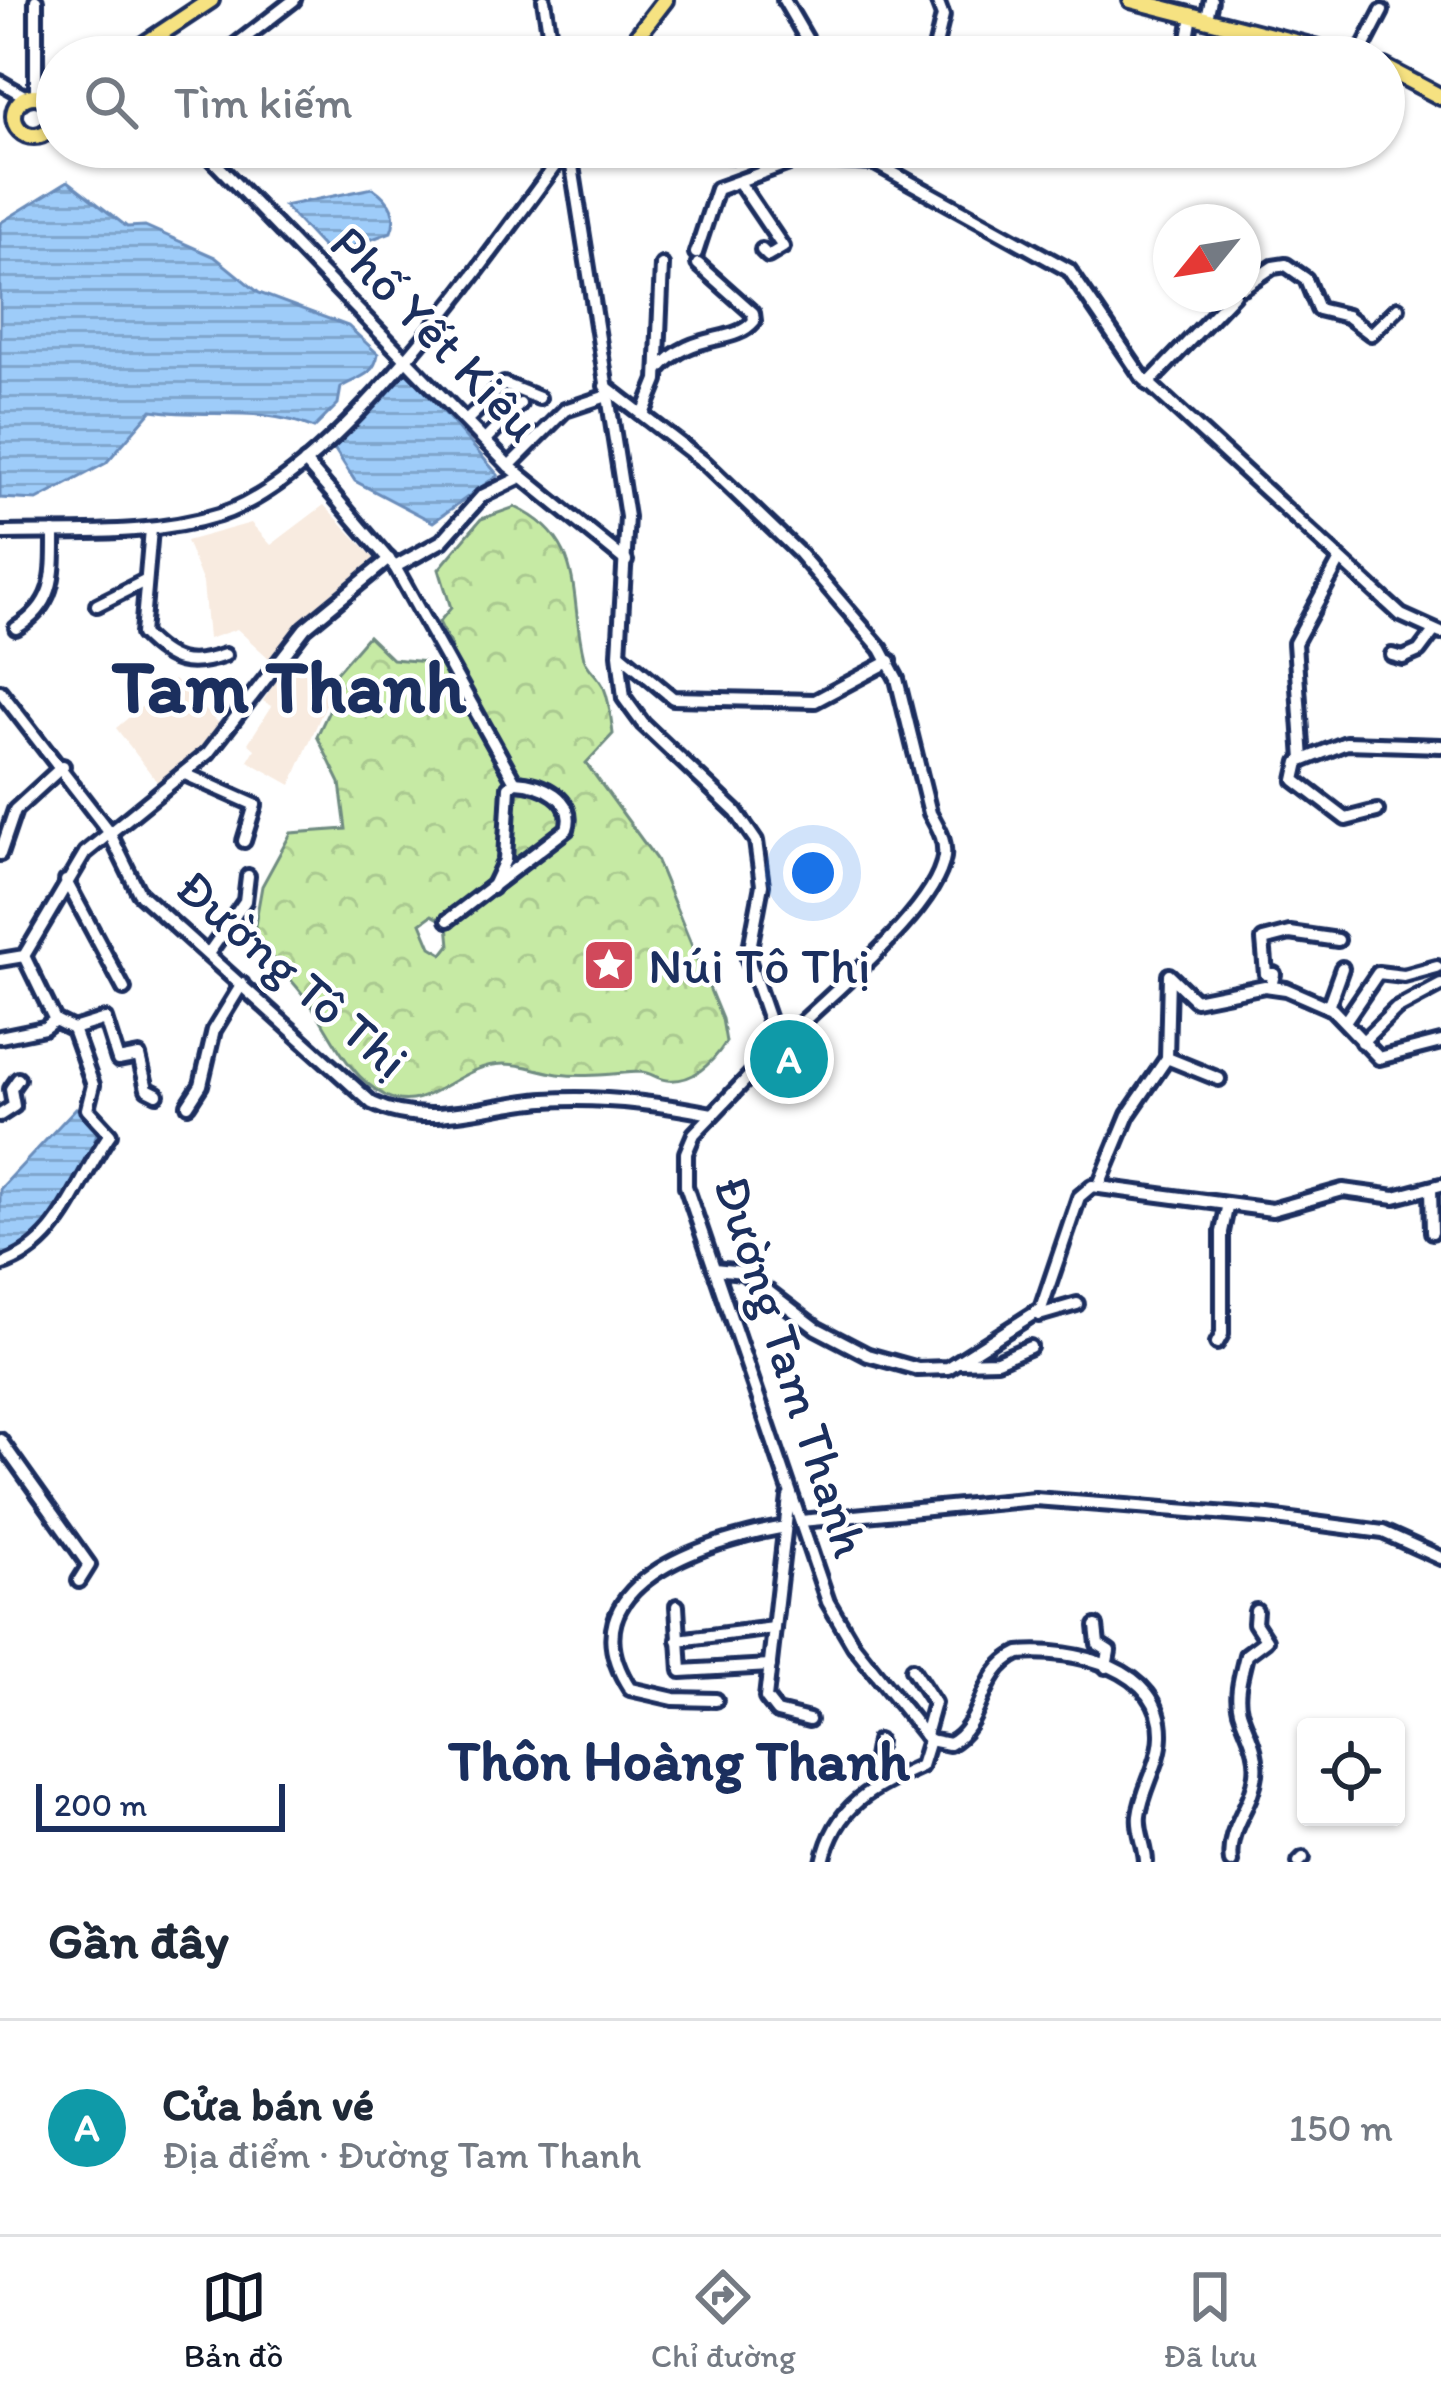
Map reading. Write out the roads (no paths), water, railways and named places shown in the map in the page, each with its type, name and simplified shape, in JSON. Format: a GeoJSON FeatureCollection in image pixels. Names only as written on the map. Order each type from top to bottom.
{"type":"FeatureCollection","features":[{"type":"Feature","properties":{"kind":"main road"},"geometry":{"type":"LineString","coordinates":[[156,36],[211,0]]}},
{"type":"Feature","properties":{"kind":"main road"},"geometry":{"type":"LineString","coordinates":[[637,36],[665,0]]}},
{"type":"Feature","properties":{"kind":"main road"},"geometry":{"type":"LineString","coordinates":[[1131,0],[1276,36]]}},
{"type":"Feature","properties":{"kind":"main road"},"geometry":{"type":"LineString","coordinates":[[1405,78],[1441,97]]}},
{"type":"Feature","properties":{"kind":"main road"},"geometry":{"type":"LineString","coordinates":[[36,99],[31,96],[13,113],[15,124],[36,136]]}},
{"type":"Feature","properties":{"kind":"main road"},"geometry":{"type":"LineString","coordinates":[[0,133],[15,124]]}},
{"type":"Feature","properties":{"kind":"street"},"geometry":{"type":"LineString","coordinates":[[0,82],[31,96],[36,0]]}},
{"type":"Feature","properties":{"kind":"street"},"geometry":{"type":"LineString","coordinates":[[247,36],[294,0]]}},
{"type":"Feature","properties":{"kind":"street"},"geometry":{"type":"LineString","coordinates":[[544,0],[550,36]]}},
{"type":"Feature","properties":{"kind":"street"},"geometry":{"type":"LineString","coordinates":[[784,0],[805,36]]}},
{"type":"Feature","properties":{"kind":"street"},"geometry":{"type":"LineString","coordinates":[[937,0],[943,16],[938,36]]}},
{"type":"Feature","properties":{"kind":"street"},"geometry":{"type":"LineString","coordinates":[[1193,36],[1211,0]]}},
{"type":"Feature","properties":{"kind":"street"},"geometry":{"type":"LineString","coordinates":[[1368,36],[1382,11]]}},
{"type":"Feature","properties":{"kind":"street","name":"Phố Yết Kiêu"},"geometry":{"type":"LineString","coordinates":[[221,168],[407,355],[509,466],[626,561]]}},
{"type":"Feature","properties":{"kind":"street"},"geometry":{"type":"LineString","coordinates":[[0,533],[151,529],[239,507],[274,488],[407,355],[554,168]]}},
{"type":"Feature","properties":{"kind":"street"},"geometry":{"type":"LineString","coordinates":[[573,168],[627,518],[620,654],[624,698],[634,714],[736,812],[756,841],[763,885],[748,959],[778,1046]]}},
{"type":"Feature","properties":{"kind":"street"},"geometry":{"type":"LineString","coordinates":[[658,370],[695,341],[737,334],[754,321],[753,313],[697,258],[715,193],[775,168]]}},
{"type":"Feature","properties":{"kind":"street"},"geometry":{"type":"LineString","coordinates":[[883,168],[1069,269],[1148,384],[1401,615],[1437,632],[1418,651],[1403,658],[1392,656]]}},
{"type":"Feature","properties":{"kind":"street"},"geometry":{"type":"LineString","coordinates":[[739,182],[783,247],[768,256],[762,250]]}},
{"type":"Feature","properties":{"kind":"street"},"geometry":{"type":"LineString","coordinates":[[644,412],[658,370],[662,265]]}},
{"type":"Feature","properties":{"kind":"street"},"geometry":{"type":"LineString","coordinates":[[1261,277],[1286,265],[1306,279],[1318,309],[1347,316],[1371,334],[1397,308]]}},
{"type":"Feature","properties":{"kind":"street"},"geometry":{"type":"LineString","coordinates":[[1148,384],[1217,312]]}},
{"type":"Feature","properties":{"kind":"street"},"geometry":{"type":"LineString","coordinates":[[467,420],[504,384],[539,398]]}},
{"type":"Feature","properties":{"kind":"street"},"geometry":{"type":"LineString","coordinates":[[606,391],[644,412],[799,554],[890,661],[815,701],[674,698],[620,654]]}},
{"type":"Feature","properties":{"kind":"street"},"geometry":{"type":"LineString","coordinates":[[509,466],[565,410],[606,391]]}},
{"type":"Feature","properties":{"kind":"street"},"geometry":{"type":"LineString","coordinates":[[485,440],[520,404]]}},
{"type":"Feature","properties":{"kind":"street"},"geometry":{"type":"LineString","coordinates":[[305,462],[392,563],[515,782]]}},
{"type":"Feature","properties":{"kind":"street"},"geometry":{"type":"LineString","coordinates":[[23,956],[66,881],[109,832],[184,775],[224,735],[305,628],[392,563],[442,541],[482,496],[521,477]]}},
{"type":"Feature","properties":{"kind":"street"},"geometry":{"type":"LineString","coordinates":[[151,529],[139,627],[147,640],[181,664],[194,666],[225,655]]}},
{"type":"Feature","properties":{"kind":"street"},"geometry":{"type":"LineString","coordinates":[[16,628],[38,611],[54,587],[54,532]]}},
{"type":"Feature","properties":{"kind":"street"},"geometry":{"type":"LineString","coordinates":[[1340,560],[1295,643],[1303,760],[1295,780],[1346,819],[1377,811]]}},
{"type":"Feature","properties":{"kind":"street"},"geometry":{"type":"LineString","coordinates":[[97,605],[145,581]]}},
{"type":"Feature","properties":{"kind":"street","name":"Đường Tam Thanh"},"geometry":{"type":"LineString","coordinates":[[890,661],[930,813],[943,838],[938,877],[902,926],[712,1114],[688,1144],[685,1170],[714,1269],[835,1615],[927,1737]]}},
{"type":"Feature","properties":{"kind":"street","name":"Đường Tô Thị"},"geometry":{"type":"LineString","coordinates":[[0,691],[63,766],[109,832],[139,893],[372,1103],[388,1111],[440,1114],[580,1100],[656,1103],[712,1114]]}},
{"type":"Feature","properties":{"kind":"street"},"geometry":{"type":"LineString","coordinates":[[1303,760],[1358,742],[1441,746]]}},
{"type":"Feature","properties":{"kind":"street"},"geometry":{"type":"LineString","coordinates":[[0,854],[15,810],[63,766]]}},
{"type":"Feature","properties":{"kind":"street"},"geometry":{"type":"LineString","coordinates":[[184,775],[255,805],[244,841]]}},
{"type":"Feature","properties":{"kind":"street"},"geometry":{"type":"LineString","coordinates":[[448,920],[492,889],[561,838],[571,819],[564,801],[533,784],[515,782],[509,787],[505,860],[492,889]]}},
{"type":"Feature","properties":{"kind":"street"},"geometry":{"type":"LineString","coordinates":[[208,954],[245,902],[248,876]]}},
{"type":"Feature","properties":{"kind":"street"},"geometry":{"type":"LineString","coordinates":[[66,881],[124,988]]}},
{"type":"Feature","properties":{"kind":"street"},"geometry":{"type":"LineString","coordinates":[[1271,986],[1274,974],[1266,972],[1263,940],[1289,933],[1338,940]]}},
{"type":"Feature","properties":{"kind":"street"},"geometry":{"type":"LineString","coordinates":[[0,959],[23,956]]}},
{"type":"Feature","properties":{"kind":"street"},"geometry":{"type":"LineString","coordinates":[[23,956],[55,1020],[74,1029],[105,1019],[118,1060],[140,1056],[147,1089],[157,1094]]}},
{"type":"Feature","properties":{"kind":"street"},"geometry":{"type":"LineString","coordinates":[[1328,1007],[1342,968]]}},
{"type":"Feature","properties":{"kind":"street"},"geometry":{"type":"LineString","coordinates":[[1346,1020],[1378,974],[1404,976],[1437,968]]}},
{"type":"Feature","properties":{"kind":"street"},"geometry":{"type":"LineString","coordinates":[[1099,1185],[1128,1115],[1167,1058],[1169,975],[1195,1000],[1271,986],[1328,1007],[1346,1020],[1373,1056],[1388,1059],[1441,1042]]}},
{"type":"Feature","properties":{"kind":"street"},"geometry":{"type":"LineString","coordinates":[[188,1105],[201,1084],[214,1030],[242,984]]}},
{"type":"Feature","properties":{"kind":"street"},"geometry":{"type":"LineString","coordinates":[[1362,1042],[1396,1009],[1441,986]]}},
{"type":"Feature","properties":{"kind":"street"},"geometry":{"type":"LineString","coordinates":[[0,1037],[44,1028],[55,1020]]}},
{"type":"Feature","properties":{"kind":"street"},"geometry":{"type":"LineString","coordinates":[[0,1264],[47,1238],[97,1148],[110,1137],[87,1108],[93,1085],[74,1029]]}},
{"type":"Feature","properties":{"kind":"street"},"geometry":{"type":"LineString","coordinates":[[1167,1058],[1220,1079]]}},
{"type":"Feature","properties":{"kind":"street"},"geometry":{"type":"LineString","coordinates":[[0,1115],[14,1106],[11,1089],[19,1079]]}},
{"type":"Feature","properties":{"kind":"street"},"geometry":{"type":"LineString","coordinates":[[1036,1316],[1070,1238],[1082,1191],[1099,1185],[1227,1208],[1272,1210],[1343,1190],[1395,1197],[1436,1187],[1432,1232]]}},
{"type":"Feature","properties":{"kind":"street"},"geometry":{"type":"LineString","coordinates":[[1217,1343],[1222,1334],[1222,1232],[1227,1208]]}},
{"type":"Feature","properties":{"kind":"street"},"geometry":{"type":"LineString","coordinates":[[714,1269],[750,1276],[816,1328],[868,1355],[918,1369],[997,1361],[1030,1347]]}},
{"type":"Feature","properties":{"kind":"street"},"geometry":{"type":"LineString","coordinates":[[960,1362],[1036,1316],[1077,1304]]}},
{"type":"Feature","properties":{"kind":"street"},"geometry":{"type":"LineString","coordinates":[[0,1440],[89,1565],[79,1581]]}},
{"type":"Feature","properties":{"kind":"street"},"geometry":{"type":"LineString","coordinates":[[790,1494],[769,1704],[789,1717],[809,1720]]}},
{"type":"Feature","properties":{"kind":"street"},"geometry":{"type":"LineString","coordinates":[[801,1521],[1035,1499],[1268,1516],[1384,1532],[1441,1558]]}},
{"type":"Feature","properties":{"kind":"street"},"geometry":{"type":"LineString","coordinates":[[716,1700],[674,1699],[630,1689],[609,1637],[612,1619],[642,1581],[737,1536],[785,1527]]}},
{"type":"Feature","properties":{"kind":"street"},"geometry":{"type":"LineString","coordinates":[[677,1606],[681,1671],[770,1666]]}},
{"type":"Feature","properties":{"kind":"street"},"geometry":{"type":"LineString","coordinates":[[1232,1862],[1231,1835],[1250,1803],[1256,1774],[1239,1696],[1246,1655],[1267,1640],[1255,1623],[1256,1611]]}},
{"type":"Feature","properties":{"kind":"street"},"geometry":{"type":"LineString","coordinates":[[1096,1626],[1098,1644],[1108,1651],[1106,1667]]}},
{"type":"Feature","properties":{"kind":"street"},"geometry":{"type":"LineString","coordinates":[[678,1640],[774,1628]]}},
{"type":"Feature","properties":{"kind":"street"},"geometry":{"type":"LineString","coordinates":[[927,1737],[949,1744],[961,1736],[986,1682],[1019,1653],[1063,1655],[1106,1667],[1144,1685],[1159,1716],[1159,1756],[1139,1814],[1146,1862]]}},
{"type":"Feature","properties":{"kind":"street"},"geometry":{"type":"LineString","coordinates":[[823,1862],[844,1811],[882,1784],[921,1766],[934,1703],[912,1669]]}},
{"type":"Feature","properties":{"kind":"street"},"geometry":{"type":"LineString","coordinates":[[878,1741],[873,1769],[882,1784]]}},
{"type":"Feature","properties":{"kind":"water"},"geometry":{"type":"Polygon","coordinates":[[[68,181],[127,227],[145,226],[215,257],[259,293],[348,326],[378,354],[373,367],[341,387],[338,404],[314,428],[273,417],[152,410],[106,463],[37,500],[0,498],[0,223],[68,181]]]}},
{"type":"Feature","properties":{"kind":"water"},"geometry":{"type":"Polygon","coordinates":[[[373,188],[391,207],[391,232],[330,255],[284,206],[373,188]]]}},
{"type":"Feature","properties":{"kind":"water"},"geometry":{"type":"Polygon","coordinates":[[[404,366],[498,475],[433,522],[355,481],[330,442],[404,366]]]}},
{"type":"Feature","properties":{"kind":"water"},"geometry":{"type":"Polygon","coordinates":[[[76,1108],[98,1125],[77,1184],[34,1240],[0,1259],[0,1189],[76,1108]]]}},
{"type":"Feature","properties":{"kind":"place","name":"Núi Tô Thị"},"geometry":{"type":"Point","coordinates":[609,965]}},
{"type":"Feature","properties":{"kind":"place","name":"Cửa bán vé"},"geometry":{"type":"Point","coordinates":[789,1059]}},
{"type":"Feature","properties":{"kind":"district","name":"Tam Thanh"},"geometry":{"type":"Point","coordinates":[289,686]}},
{"type":"Feature","properties":{"kind":"district","name":"Thôn Hoàng Thanh"},"geometry":{"type":"Point","coordinates":[679,1760]}}]}
